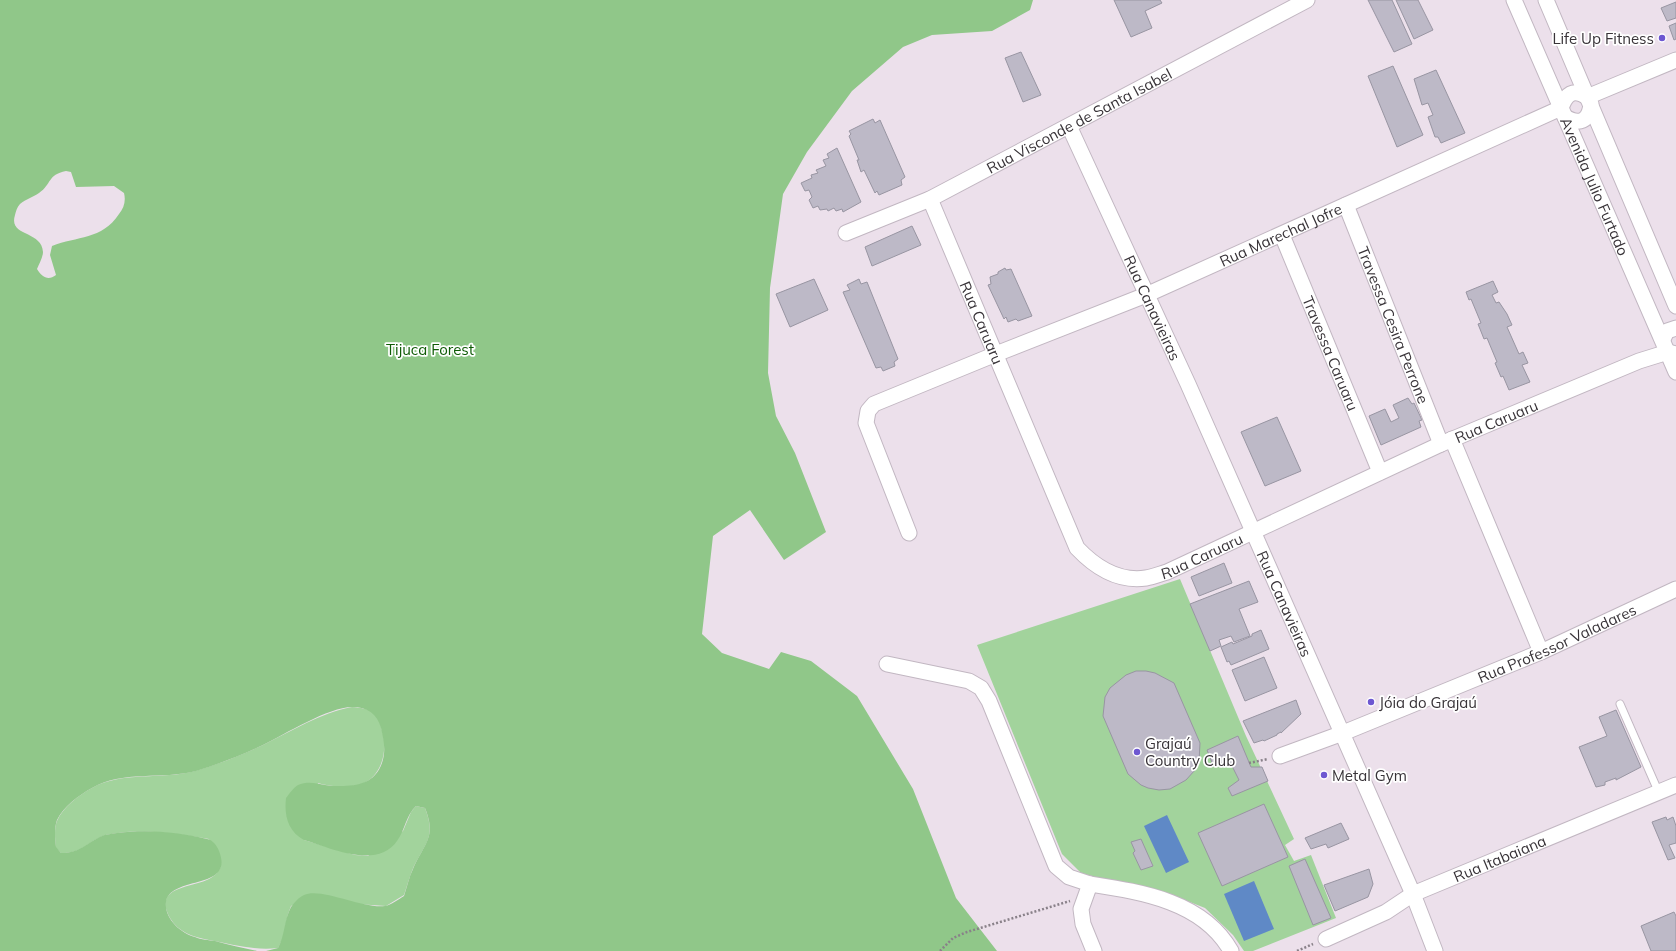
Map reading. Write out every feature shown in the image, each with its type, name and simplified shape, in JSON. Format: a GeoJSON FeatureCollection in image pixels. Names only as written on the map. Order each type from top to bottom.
{"type":"FeatureCollection","features":[{"type":"Feature","properties":{"kind":"street","name":"Rua Visconde de Santa Isabel"},"geometry":{"type":"LineString","coordinates":[[846,233],[930,199],[1308,0]]}},
{"type":"Feature","properties":{"kind":"street","name":"Avenida Julio Furtado"},"geometry":{"type":"LineString","coordinates":[[1514,0],[1563,113],[1669,348],[1676,372]]}},
{"type":"Feature","properties":{"kind":"street","name":"Avenida Julio Furtado"},"geometry":{"type":"LineString","coordinates":[[1546,0],[1676,306]]}},
{"type":"Feature","properties":{"kind":"street"},"geometry":{"type":"LineString","coordinates":[[1563,113],[1572,121],[1579,122],[1586,118],[1590,113],[1589,101],[1676,60]]}},
{"type":"Feature","properties":{"kind":"street","name":"Rua Marechal Jofre"},"geometry":{"type":"LineString","coordinates":[[909,533],[866,423],[868,411],[874,404],[1146,295],[1346,205],[1563,113],[1564,100],[1568,94],[1575,92],[1582,93],[1589,101]]}},
{"type":"Feature","properties":{"kind":"street","name":"Rua Canavieiras"},"geometry":{"type":"LineString","coordinates":[[1069,126],[1188,384],[1413,894],[1435,951]]}},
{"type":"Feature","properties":{"kind":"street","name":"Rua Caruaru"},"geometry":{"type":"LineString","coordinates":[[930,199],[1077,548],[1099,568],[1112,574],[1132,578],[1146,578],[1167,572],[1446,442],[1669,348],[1667,331],[1676,328]]}},
{"type":"Feature","properties":{"kind":"street","name":"Travessa Cesira Perrone"},"geometry":{"type":"LineString","coordinates":[[1346,205],[1446,442],[1541,652]]}},
{"type":"Feature","properties":{"kind":"street","name":"Travessa Caruaru"},"geometry":{"type":"LineString","coordinates":[[1282,235],[1380,472]]}},
{"type":"Feature","properties":{"kind":"street","name":"Rua Professor Valadares"},"geometry":{"type":"LineString","coordinates":[[1280,756],[1342,733],[1541,652],[1676,589]]}},
{"type":"Feature","properties":{"kind":"street"},"geometry":{"type":"LineString","coordinates":[[887,664],[968,681],[982,688],[989,701],[1056,866],[1069,877],[1088,890],[1134,891],[1173,902],[1214,929],[1231,951]]}},
{"type":"Feature","properties":{"kind":"street","name":"Rua Itabaiana"},"geometry":{"type":"LineString","coordinates":[[1326,938],[1386,912],[1413,894],[1676,786]]}},
{"type":"Feature","properties":{"kind":"street"},"geometry":{"type":"LineString","coordinates":[[1088,890],[1081,909],[1083,924],[1094,951]]}},
{"type":"Feature","properties":{"kind":"lane"},"geometry":{"type":"LineString","coordinates":[[1620,704],[1659,793]]}},
{"type":"Feature","properties":{"kind":"path"},"geometry":{"type":"LineString","coordinates":[[1249,763],[1280,756]]}},
{"type":"Feature","properties":{"kind":"path"},"geometry":{"type":"LineString","coordinates":[[940,951],[953,938],[967,932],[1088,890]]}},
{"type":"Feature","properties":{"kind":"green space","name":"Tijuca Forest"},"geometry":{"type":"Polygon","coordinates":[[[0,0],[1033,0],[1030,10],[992,31],[932,35],[903,47],[852,91],[807,152],[783,194],[770,288],[768,373],[776,416],[795,453],[826,532],[784,560],[750,510],[713,536],[702,634],[722,653],[769,669],[781,652],[811,661],[857,696],[913,789],[956,898],[997,951],[266,951],[278,948],[291,907],[304,895],[311,893],[321,894],[376,906],[385,906],[404,896],[417,860],[428,840],[430,827],[425,808],[416,806],[410,814],[397,841],[388,850],[378,854],[366,856],[327,848],[304,840],[291,828],[286,811],[286,798],[298,785],[308,783],[332,786],[359,784],[370,779],[379,770],[383,759],[384,746],[379,723],[371,712],[363,708],[352,707],[331,711],[255,749],[196,771],[183,774],[129,777],[104,782],[82,794],[67,806],[57,820],[55,830],[56,847],[61,853],[68,853],[79,849],[104,835],[128,832],[151,831],[174,833],[211,841],[216,845],[219,851],[222,864],[218,872],[211,878],[179,888],[170,894],[166,902],[166,908],[170,919],[174,924],[189,935],[200,939],[257,951],[0,951],[0,0]],[[66,171],[53,177],[43,190],[20,204],[15,215],[14,222],[16,227],[32,236],[41,245],[43,254],[37,269],[43,276],[48,278],[56,275],[50,255],[52,246],[88,236],[105,229],[119,214],[124,204],[124,193],[114,186],[76,187],[71,172],[66,171]]]}},
{"type":"Feature","properties":{"kind":"green space","name":"Grajaú Country Club"},"geometry":{"type":"Polygon","coordinates":[[[1180,579],[1246,736],[1294,839],[1285,845],[1294,861],[1311,855],[1336,918],[1253,951],[1244,951],[1233,935],[1205,908],[1162,891],[1117,884],[1081,873],[1062,854],[977,645],[1180,579]]]}},
{"type":"Feature","properties":{"kind":"green space"},"geometry":{"type":"Polygon","coordinates":[[[352,707],[370,711],[378,718],[384,741],[384,754],[382,761],[376,773],[366,782],[361,784],[342,787],[318,783],[304,840],[355,855],[368,856],[403,831],[411,812],[416,806],[425,808],[430,826],[430,833],[426,845],[414,866],[404,895],[386,906],[357,904],[316,894],[291,906],[283,938],[278,948],[260,949],[243,947],[203,939],[186,933],[173,923],[166,908],[166,900],[170,894],[176,890],[209,879],[219,870],[221,866],[209,839],[164,833],[130,832],[105,835],[80,849],[69,853],[61,853],[56,848],[55,827],[63,811],[82,794],[92,788],[116,779],[183,774],[195,771],[255,749],[317,718],[352,707]]]}},
{"type":"Feature","properties":{"kind":"water"},"geometry":{"type":"Polygon","coordinates":[[[1167,815],[1189,862],[1166,873],[1144,826],[1167,815]]]}},
{"type":"Feature","properties":{"kind":"water"},"geometry":{"type":"Polygon","coordinates":[[[1254,881],[1274,929],[1244,941],[1224,894],[1254,881]]]}},
{"type":"Feature","properties":{"kind":"building"},"geometry":{"type":"Polygon","coordinates":[[[1114,0],[1160,0],[1162,3],[1145,11],[1152,28],[1131,37],[1114,0]]]}},
{"type":"Feature","properties":{"kind":"building"},"geometry":{"type":"Polygon","coordinates":[[[1368,0],[1392,0],[1412,44],[1394,52],[1368,0]]]}},
{"type":"Feature","properties":{"kind":"building"},"geometry":{"type":"Polygon","coordinates":[[[1396,0],[1418,0],[1433,30],[1414,39],[1396,0]]]}},
{"type":"Feature","properties":{"kind":"building"},"geometry":{"type":"Polygon","coordinates":[[[1676,2],[1676,18],[1667,21],[1661,8],[1676,2]]]}},
{"type":"Feature","properties":{"kind":"building"},"geometry":{"type":"Polygon","coordinates":[[[1676,23],[1676,39],[1674,40],[1669,26],[1676,23]]]}},
{"type":"Feature","properties":{"kind":"building"},"geometry":{"type":"Polygon","coordinates":[[[1021,52],[1041,95],[1023,102],[1005,58],[1021,52]]]}},
{"type":"Feature","properties":{"kind":"building"},"geometry":{"type":"Polygon","coordinates":[[[1393,66],[1423,135],[1397,147],[1368,76],[1393,66]]]}},
{"type":"Feature","properties":{"kind":"building"},"geometry":{"type":"Polygon","coordinates":[[[1436,70],[1465,133],[1441,143],[1438,137],[1435,137],[1428,117],[1433,115],[1428,103],[1422,105],[1414,79],[1436,70]]]}},
{"type":"Feature","properties":{"kind":"building"},"geometry":{"type":"Polygon","coordinates":[[[873,119],[875,123],[880,120],[905,177],[901,180],[902,185],[879,195],[877,191],[875,193],[864,170],[861,172],[857,160],[859,160],[849,136],[851,134],[849,131],[873,119]]]}},
{"type":"Feature","properties":{"kind":"building"},"geometry":{"type":"Polygon","coordinates":[[[837,148],[861,202],[843,212],[842,209],[836,211],[834,208],[828,211],[827,209],[820,210],[818,206],[813,208],[809,200],[812,197],[809,190],[805,191],[801,183],[812,178],[811,175],[818,173],[816,170],[826,166],[823,160],[829,158],[827,154],[837,148]]]}},
{"type":"Feature","properties":{"kind":"building"},"geometry":{"type":"Polygon","coordinates":[[[912,226],[921,245],[872,266],[865,247],[912,226]]]}},
{"type":"Feature","properties":{"kind":"building"},"geometry":{"type":"Polygon","coordinates":[[[1005,268],[1006,270],[1011,269],[1032,316],[1018,321],[1016,319],[1008,322],[1006,317],[1004,319],[988,285],[991,284],[990,277],[998,274],[998,272],[1005,268]]]}},
{"type":"Feature","properties":{"kind":"building"},"geometry":{"type":"Polygon","coordinates":[[[814,279],[828,310],[790,327],[776,294],[814,279]]]}},
{"type":"Feature","properties":{"kind":"building"},"geometry":{"type":"Polygon","coordinates":[[[859,279],[861,284],[867,282],[898,359],[894,362],[895,366],[883,371],[881,367],[876,368],[843,292],[850,290],[847,285],[859,279]]]}},
{"type":"Feature","properties":{"kind":"building"},"geometry":{"type":"Polygon","coordinates":[[[1493,281],[1498,292],[1492,295],[1496,303],[1499,302],[1507,314],[1512,325],[1507,327],[1519,354],[1523,352],[1528,363],[1522,365],[1530,382],[1509,390],[1495,363],[1497,362],[1487,338],[1484,339],[1478,324],[1481,323],[1471,299],[1469,300],[1466,292],[1493,281]]]}},
{"type":"Feature","properties":{"kind":"building"},"geometry":{"type":"Polygon","coordinates":[[[1408,398],[1412,404],[1414,403],[1422,420],[1419,421],[1421,427],[1381,445],[1369,416],[1385,409],[1391,422],[1399,418],[1393,405],[1408,398]]]}},
{"type":"Feature","properties":{"kind":"building"},"geometry":{"type":"Polygon","coordinates":[[[1277,417],[1301,471],[1265,486],[1241,432],[1277,417]]]}},
{"type":"Feature","properties":{"kind":"building"},"geometry":{"type":"Polygon","coordinates":[[[1224,563],[1232,583],[1199,596],[1191,577],[1224,563]]]}},
{"type":"Feature","properties":{"kind":"building"},"geometry":{"type":"Polygon","coordinates":[[[1249,581],[1258,602],[1239,609],[1250,636],[1234,642],[1231,636],[1219,640],[1221,646],[1210,651],[1190,604],[1249,581]]]}},
{"type":"Feature","properties":{"kind":"building"},"geometry":{"type":"Polygon","coordinates":[[[1261,630],[1269,649],[1231,665],[1229,661],[1227,662],[1221,647],[1252,636],[1252,634],[1261,630]]]}},
{"type":"Feature","properties":{"kind":"building"},"geometry":{"type":"Polygon","coordinates":[[[1264,657],[1277,688],[1245,701],[1232,670],[1264,657]]]}},
{"type":"Feature","properties":{"kind":"building"},"geometry":{"type":"Polygon","coordinates":[[[1136,671],[1155,673],[1174,683],[1200,743],[1199,762],[1195,770],[1186,780],[1170,789],[1159,790],[1148,788],[1141,785],[1128,774],[1103,716],[1105,697],[1110,688],[1126,675],[1136,671]]]}},
{"type":"Feature","properties":{"kind":"building"},"geometry":{"type":"Polygon","coordinates":[[[1296,700],[1301,714],[1281,733],[1264,741],[1254,743],[1243,721],[1296,700]]]}},
{"type":"Feature","properties":{"kind":"building"},"geometry":{"type":"Polygon","coordinates":[[[1616,710],[1641,767],[1616,780],[1616,778],[1605,782],[1605,785],[1596,787],[1579,747],[1607,736],[1599,717],[1616,710]]]}},
{"type":"Feature","properties":{"kind":"building"},"geometry":{"type":"Polygon","coordinates":[[[1238,736],[1251,767],[1262,767],[1268,781],[1232,796],[1228,788],[1239,780],[1229,760],[1213,765],[1207,750],[1238,736]]]}},
{"type":"Feature","properties":{"kind":"building"},"geometry":{"type":"Polygon","coordinates":[[[1264,804],[1288,857],[1222,886],[1198,833],[1264,804]]]}},
{"type":"Feature","properties":{"kind":"building"},"geometry":{"type":"Polygon","coordinates":[[[1666,817],[1667,820],[1673,817],[1676,826],[1676,843],[1669,845],[1675,858],[1668,860],[1652,822],[1666,817]]]}},
{"type":"Feature","properties":{"kind":"building"},"geometry":{"type":"Polygon","coordinates":[[[1341,823],[1349,839],[1328,848],[1326,844],[1311,849],[1305,838],[1341,823]]]}},
{"type":"Feature","properties":{"kind":"building"},"geometry":{"type":"Polygon","coordinates":[[[1141,839],[1153,866],[1141,870],[1133,853],[1135,851],[1131,842],[1141,839]]]}},
{"type":"Feature","properties":{"kind":"building"},"geometry":{"type":"Polygon","coordinates":[[[1305,859],[1331,918],[1313,925],[1289,866],[1305,859]]]}},
{"type":"Feature","properties":{"kind":"building"},"geometry":{"type":"Polygon","coordinates":[[[1369,869],[1373,884],[1368,897],[1335,911],[1324,885],[1369,869]]]}},
{"type":"Feature","properties":{"kind":"building"},"geometry":{"type":"Polygon","coordinates":[[[1674,912],[1676,916],[1676,951],[1651,951],[1641,926],[1674,912]]]}},
{"type":"Feature","properties":{"kind":"place","name":"Life Up Fitness"},"geometry":{"type":"Point","coordinates":[1662,38]}},
{"type":"Feature","properties":{"kind":"place","name":"Jóia do Grajaú"},"geometry":{"type":"Point","coordinates":[1371,702]}},
{"type":"Feature","properties":{"kind":"place","name":"Grajaú Country Club"},"geometry":{"type":"Point","coordinates":[1137,752]}},
{"type":"Feature","properties":{"kind":"place","name":"Metal Gym"},"geometry":{"type":"Point","coordinates":[1324,775]}}]}
